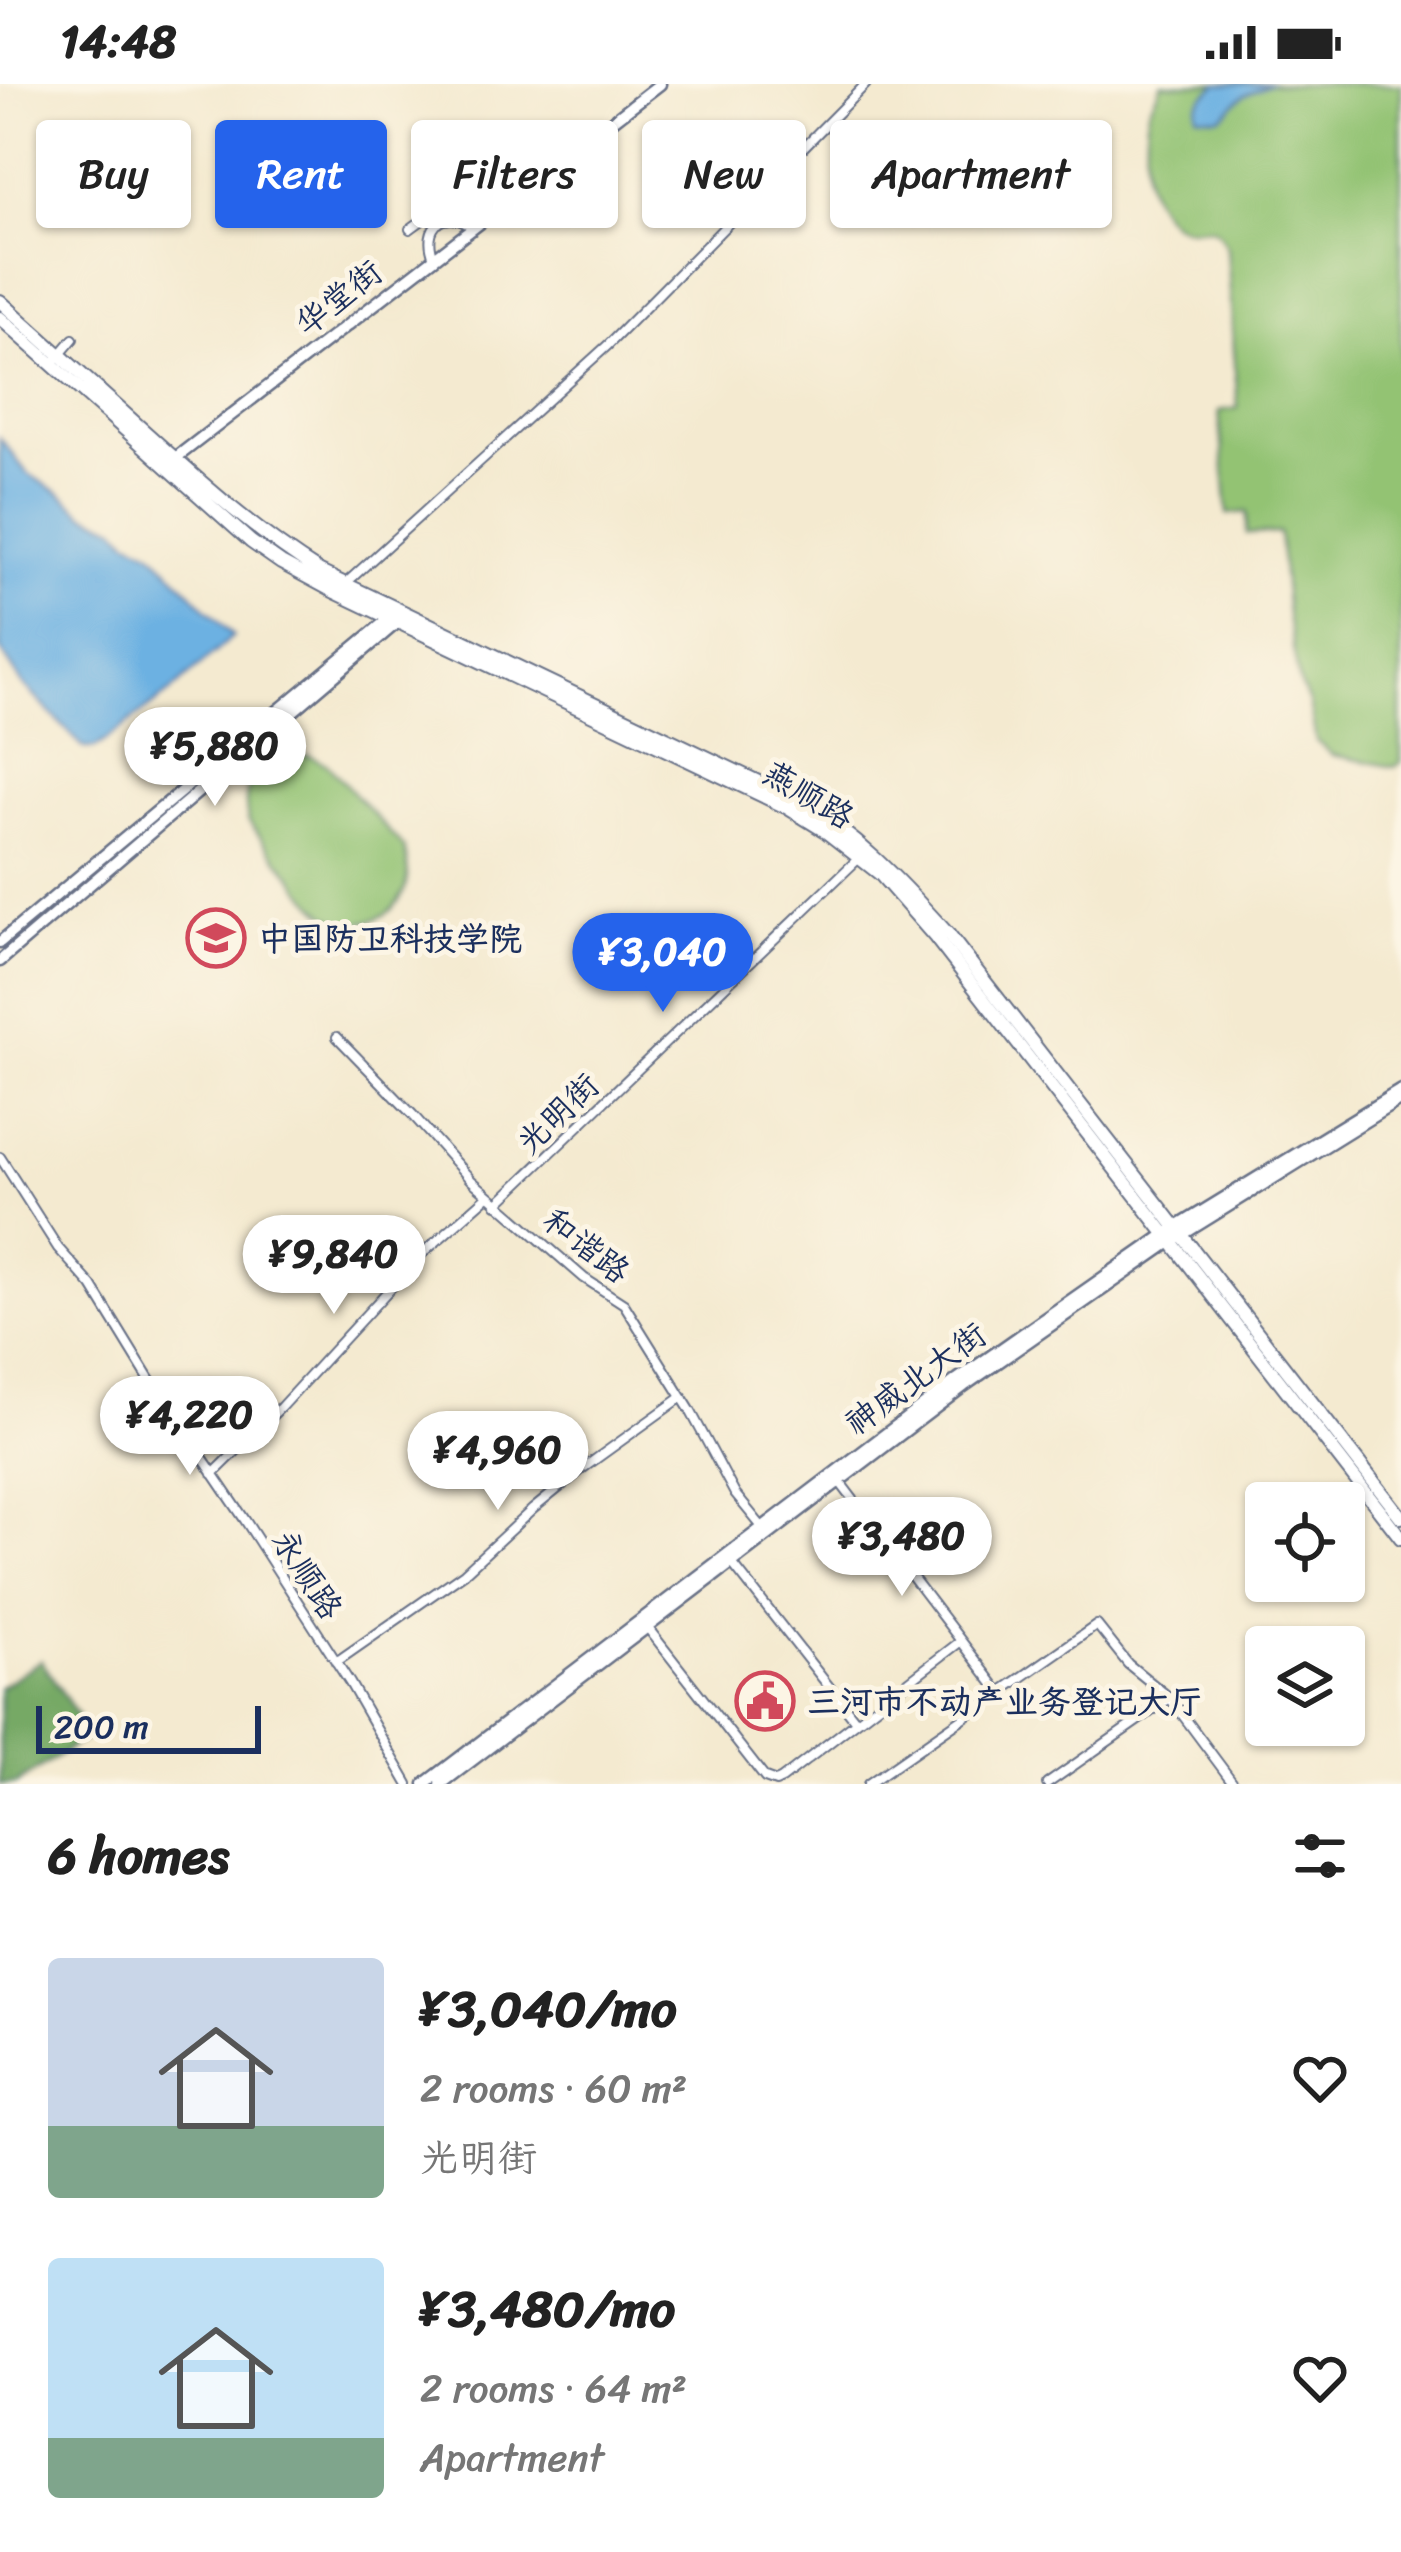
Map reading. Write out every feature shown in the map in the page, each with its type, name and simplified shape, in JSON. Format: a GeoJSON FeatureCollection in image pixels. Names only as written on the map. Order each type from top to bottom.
{"type":"FeatureCollection","features":[{"type":"Feature","properties":{"kind":"main road","name":"燕顺路"},"geometry":{"type":"LineString","coordinates":[[0,301],[251,542],[281,563],[332,591],[751,776],[833,822],[888,867],[948,934],[1401,1538]]}},
{"type":"Feature","properties":{"kind":"main road","name":"燕顺路"},"geometry":{"type":"LineString","coordinates":[[0,318],[56,359]]}},
{"type":"Feature","properties":{"kind":"main road","name":"燕顺路"},"geometry":{"type":"LineString","coordinates":[[169,462],[259,531],[396,617],[744,786],[826,831],[880,874],[1401,1517]]}},
{"type":"Feature","properties":{"kind":"street","name":"华堂街"},"geometry":{"type":"LineString","coordinates":[[613,120],[660,84]]}},
{"type":"Feature","properties":{"kind":"street"},"geometry":{"type":"LineString","coordinates":[[345,584],[608,345],[866,84]]}},
{"type":"Feature","properties":{"kind":"street"},"geometry":{"type":"LineString","coordinates":[[432,228],[428,243],[434,258]]}},
{"type":"Feature","properties":{"kind":"street","name":"华堂街"},"geometry":{"type":"LineString","coordinates":[[169,462],[473,228]]}},
{"type":"Feature","properties":{"kind":"street"},"geometry":{"type":"LineString","coordinates":[[56,359],[74,339]]}},
{"type":"Feature","properties":{"kind":"street"},"geometry":{"type":"LineString","coordinates":[[0,942],[396,617]]}},
{"type":"Feature","properties":{"kind":"street"},"geometry":{"type":"LineString","coordinates":[[0,961],[396,617]]}},
{"type":"Feature","properties":{"kind":"street","name":"光明街"},"geometry":{"type":"LineString","coordinates":[[497,1204],[859,858]]}},
{"type":"Feature","properties":{"kind":"street","name":"和谐路"},"geometry":{"type":"LineString","coordinates":[[337,1037],[488,1196],[584,1278],[624,1304],[735,1494],[762,1527]]}},
{"type":"Feature","properties":{"kind":"street","name":"神威北大街"},"geometry":{"type":"LineString","coordinates":[[425,1784],[958,1379],[1175,1234],[1401,1095]]}},
{"type":"Feature","properties":{"kind":"street","name":"永顺路"},"geometry":{"type":"LineString","coordinates":[[0,1157],[58,1248],[92,1286],[336,1662],[408,1784]]}},
{"type":"Feature","properties":{"kind":"street"},"geometry":{"type":"LineString","coordinates":[[213,1474],[422,1254],[488,1196]]}},
{"type":"Feature","properties":{"kind":"street","name":"神威北大街"},"geometry":{"type":"LineString","coordinates":[[441,1784],[964,1385],[1175,1234]]}},
{"type":"Feature","properties":{"kind":"street"},"geometry":{"type":"LineString","coordinates":[[336,1662],[464,1573],[582,1469],[682,1397]]}},
{"type":"Feature","properties":{"kind":"street"},"geometry":{"type":"LineString","coordinates":[[838,1480],[1000,1692]]}},
{"type":"Feature","properties":{"kind":"street"},"geometry":{"type":"LineString","coordinates":[[731,1562],[856,1722]]}},
{"type":"Feature","properties":{"kind":"street"},"geometry":{"type":"LineString","coordinates":[[868,1784],[1096,1625],[1128,1664],[1169,1698],[1234,1784]]}},
{"type":"Feature","properties":{"kind":"street"},"geometry":{"type":"LineString","coordinates":[[647,1627],[767,1781],[776,1782],[961,1641]]}},
{"type":"Feature","properties":{"kind":"street"},"geometry":{"type":"LineString","coordinates":[[1046,1784],[1169,1698]]}},
{"type":"Feature","properties":{"kind":"green space"},"geometry":{"type":"Polygon","coordinates":[[[1161,84],[1401,84],[1401,762],[1394,767],[1332,755],[1316,741],[1287,616],[1279,533],[1247,534],[1247,512],[1228,514],[1219,411],[1238,408],[1227,249],[1210,228],[1170,221],[1150,189],[1147,124],[1161,84]]]}},
{"type":"Feature","properties":{"kind":"green space"},"geometry":{"type":"Polygon","coordinates":[[[286,754],[310,756],[328,765],[404,848],[408,869],[404,891],[380,917],[349,922],[320,909],[248,820],[246,796],[253,779],[286,754]]]}},
{"type":"Feature","properties":{"kind":"green space"},"geometry":{"type":"Polygon","coordinates":[[[41,1660],[90,1735],[16,1784],[0,1784],[0,1687],[41,1660]]]}},
{"type":"Feature","properties":{"kind":"water"},"geometry":{"type":"Polygon","coordinates":[[[1218,84],[1269,84],[1244,96],[1223,115],[1197,114],[1200,100],[1218,84]]]}},
{"type":"Feature","properties":{"kind":"water"},"geometry":{"type":"Polygon","coordinates":[[[0,438],[27,473],[84,514],[117,527],[128,540],[151,551],[233,636],[170,692],[95,748],[84,748],[22,683],[0,649],[0,438]]]}},
{"type":"Feature","properties":{"kind":"place","name":"中国防卫科技学院"},"geometry":{"type":"Point","coordinates":[216,938]}},
{"type":"Feature","properties":{"kind":"place","name":"三河市不动产业务登记大厅"},"geometry":{"type":"Point","coordinates":[765,1701]}}]}
